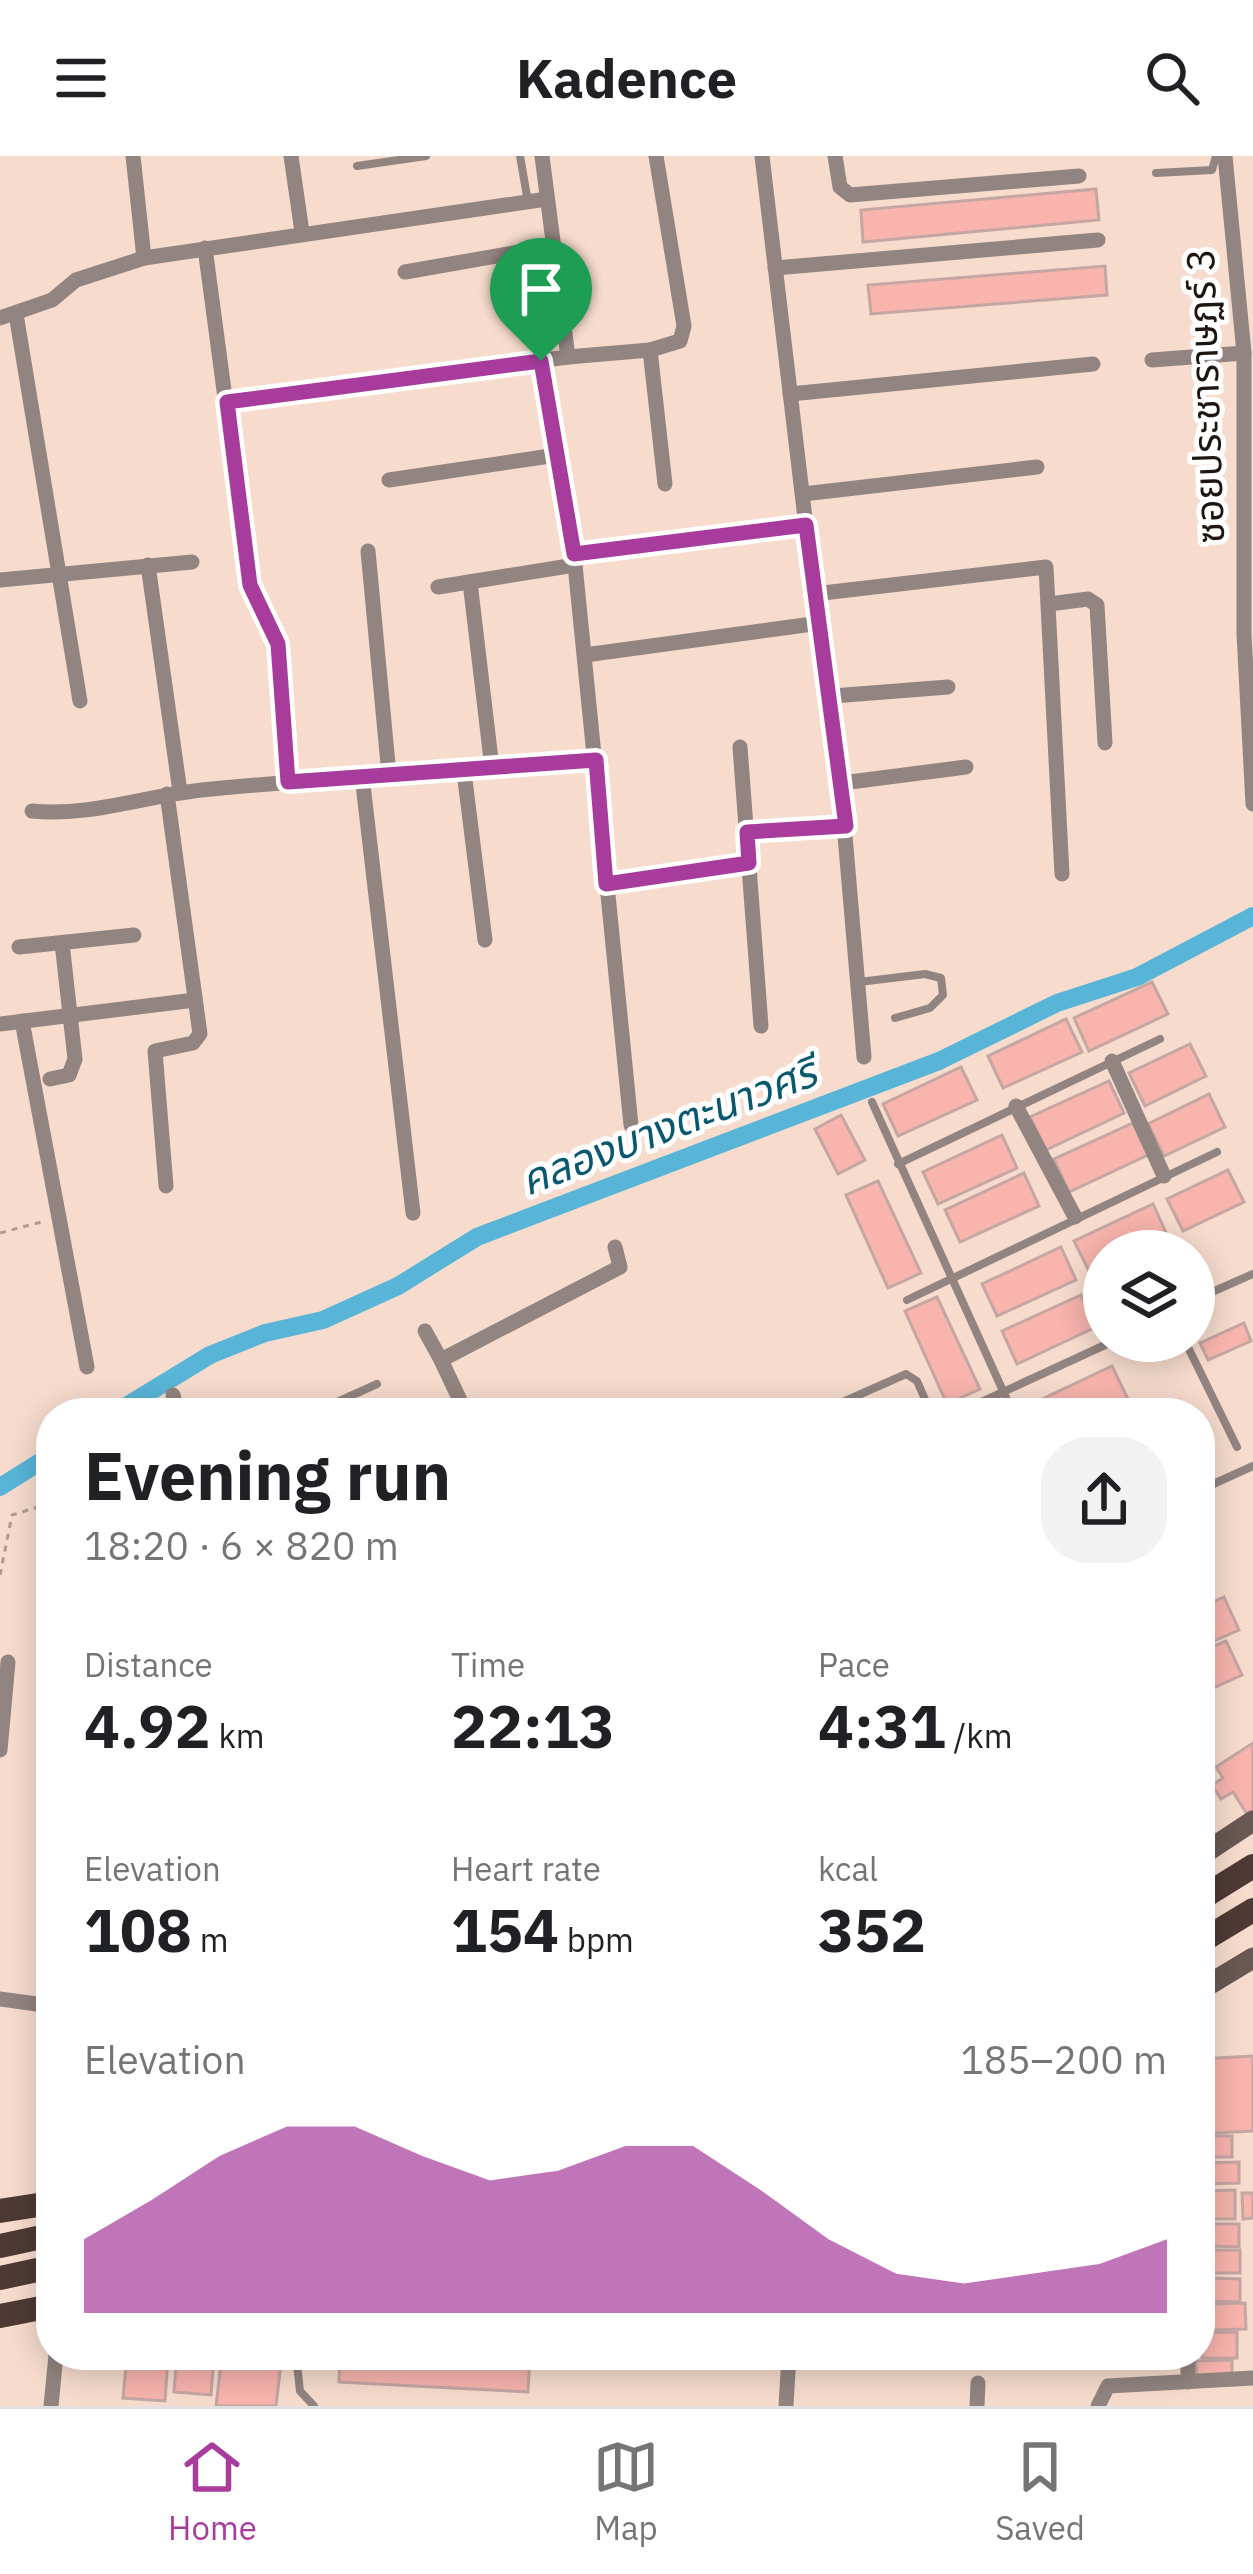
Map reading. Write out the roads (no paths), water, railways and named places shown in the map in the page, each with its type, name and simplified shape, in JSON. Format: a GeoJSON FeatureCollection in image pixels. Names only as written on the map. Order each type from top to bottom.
{"type":"FeatureCollection","features":[{"type":"Feature","properties":{"kind":"main road"},"geometry":{"type":"LineString","coordinates":[[1215,1846],[1253,1821]]}},
{"type":"Feature","properties":{"kind":"main road"},"geometry":{"type":"LineString","coordinates":[[1215,1890],[1253,1866]]}},
{"type":"Feature","properties":{"kind":"main road"},"geometry":{"type":"LineString","coordinates":[[1215,1933],[1253,1910]]}},
{"type":"Feature","properties":{"kind":"main road"},"geometry":{"type":"LineString","coordinates":[[1215,1981],[1253,1958]]}},
{"type":"Feature","properties":{"kind":"main road"},"geometry":{"type":"LineString","coordinates":[[0,2211],[36,2205]]}},
{"type":"Feature","properties":{"kind":"main road"},"geometry":{"type":"LineString","coordinates":[[0,2246],[36,2238]]}},
{"type":"Feature","properties":{"kind":"main road"},"geometry":{"type":"LineString","coordinates":[[0,2278],[36,2270]]}},
{"type":"Feature","properties":{"kind":"main road"},"geometry":{"type":"LineString","coordinates":[[0,2316],[36,2309]]}},
{"type":"Feature","properties":{"kind":"street"},"geometry":{"type":"LineString","coordinates":[[133,156],[144,258]]}},
{"type":"Feature","properties":{"kind":"street"},"geometry":{"type":"LineString","coordinates":[[292,156],[302,232]]}},
{"type":"Feature","properties":{"kind":"street"},"geometry":{"type":"LineString","coordinates":[[542,156],[568,357]]}},
{"type":"Feature","properties":{"kind":"street"},"geometry":{"type":"LineString","coordinates":[[227,402],[650,350],[680,340],[684,326],[656,156]]}},
{"type":"Feature","properties":{"kind":"street"},"geometry":{"type":"LineString","coordinates":[[762,156],[814,594],[833,697],[864,1057]]}},
{"type":"Feature","properties":{"kind":"street"},"geometry":{"type":"LineString","coordinates":[[835,156],[840,187],[850,195],[1078,176]]}},
{"type":"Feature","properties":{"kind":"street","name":"ซอยประชาราษฏร์ 3"},"geometry":{"type":"LineString","coordinates":[[1220,156],[1244,353],[1253,804]]}},
{"type":"Feature","properties":{"kind":"street"},"geometry":{"type":"LineString","coordinates":[[80,700],[8,316],[52,301],[76,280],[144,258],[547,199]]}},
{"type":"Feature","properties":{"kind":"street"},"geometry":{"type":"LineString","coordinates":[[775,268],[1098,240]]}},
{"type":"Feature","properties":{"kind":"street"},"geometry":{"type":"LineString","coordinates":[[405,272],[553,246]]}},
{"type":"Feature","properties":{"kind":"street"},"geometry":{"type":"LineString","coordinates":[[205,248],[250,585],[278,644],[288,782]]}},
{"type":"Feature","properties":{"kind":"street"},"geometry":{"type":"LineString","coordinates":[[650,350],[665,484]]}},
{"type":"Feature","properties":{"kind":"street"},"geometry":{"type":"LineString","coordinates":[[1152,359],[1244,353]]}},
{"type":"Feature","properties":{"kind":"street"},"geometry":{"type":"LineString","coordinates":[[541,361],[575,559],[631,1125]]}},
{"type":"Feature","properties":{"kind":"street"},"geometry":{"type":"LineString","coordinates":[[790,394],[1093,364]]}},
{"type":"Feature","properties":{"kind":"street"},"geometry":{"type":"LineString","coordinates":[[389,480],[557,455]]}},
{"type":"Feature","properties":{"kind":"street"},"geometry":{"type":"LineString","coordinates":[[803,494],[1036,467]]}},
{"type":"Feature","properties":{"kind":"street"},"geometry":{"type":"LineString","coordinates":[[439,587],[575,559],[806,525]]}},
{"type":"Feature","properties":{"kind":"street"},"geometry":{"type":"LineString","coordinates":[[368,551],[389,775]]}},
{"type":"Feature","properties":{"kind":"street"},"geometry":{"type":"LineString","coordinates":[[0,580],[192,562]]}},
{"type":"Feature","properties":{"kind":"street"},"geometry":{"type":"LineString","coordinates":[[814,594],[1041,564],[1047,571],[1062,874]]}},
{"type":"Feature","properties":{"kind":"street"},"geometry":{"type":"LineString","coordinates":[[148,565],[198,1039],[155,1052],[166,1186]]}},
{"type":"Feature","properties":{"kind":"street"},"geometry":{"type":"LineString","coordinates":[[470,582],[493,768]]}},
{"type":"Feature","properties":{"kind":"street"},"geometry":{"type":"LineString","coordinates":[[1049,604],[1088,599],[1097,605],[1105,743]]}},
{"type":"Feature","properties":{"kind":"street"},"geometry":{"type":"LineString","coordinates":[[585,655],[820,623]]}},
{"type":"Feature","properties":{"kind":"street"},"geometry":{"type":"LineString","coordinates":[[833,697],[948,687]]}},
{"type":"Feature","properties":{"kind":"street"},"geometry":{"type":"LineString","coordinates":[[740,747],[761,1027]]}},
{"type":"Feature","properties":{"kind":"street"},"geometry":{"type":"LineString","coordinates":[[32,811],[81,814],[100,804],[174,793],[596,760]]}},
{"type":"Feature","properties":{"kind":"street"},"geometry":{"type":"LineString","coordinates":[[842,783],[966,767]]}},
{"type":"Feature","properties":{"kind":"street"},"geometry":{"type":"LineString","coordinates":[[464,772],[485,940]]}},
{"type":"Feature","properties":{"kind":"street"},"geometry":{"type":"LineString","coordinates":[[362,776],[413,1214]]}},
{"type":"Feature","properties":{"kind":"street"},"geometry":{"type":"LineString","coordinates":[[747,832],[846,826]]}},
{"type":"Feature","properties":{"kind":"street"},"geometry":{"type":"LineString","coordinates":[[19,947],[134,934]]}},
{"type":"Feature","properties":{"kind":"street"},"geometry":{"type":"LineString","coordinates":[[50,1079],[73,1069],[62,943]]}},
{"type":"Feature","properties":{"kind":"street"},"geometry":{"type":"LineString","coordinates":[[0,1024],[195,1000]]}},
{"type":"Feature","properties":{"kind":"street"},"geometry":{"type":"LineString","coordinates":[[22,1021],[63,1216],[87,1367]]}},
{"type":"Feature","properties":{"kind":"street"},"geometry":{"type":"LineString","coordinates":[[1112,1060],[1164,1176]]}},
{"type":"Feature","properties":{"kind":"street"},"geometry":{"type":"LineString","coordinates":[[1016,1106],[1075,1217]]}},
{"type":"Feature","properties":{"kind":"street"},"geometry":{"type":"LineString","coordinates":[[441,1360],[589,1288],[620,1267],[615,1247]]}},
{"type":"Feature","properties":{"kind":"street"},"geometry":{"type":"LineString","coordinates":[[425,1330],[459,1398]]}},
{"type":"Feature","properties":{"kind":"street"},"geometry":{"type":"LineString","coordinates":[[0,1750],[8,1662]]}},
{"type":"Feature","properties":{"kind":"street"},"geometry":{"type":"LineString","coordinates":[[0,1999],[36,2004]]}},
{"type":"Feature","properties":{"kind":"street"},"geometry":{"type":"LineString","coordinates":[[50,2406],[54,2370]]}},
{"type":"Feature","properties":{"kind":"street"},"geometry":{"type":"LineString","coordinates":[[786,2406],[788,2370]]}},
{"type":"Feature","properties":{"kind":"street"},"geometry":{"type":"LineString","coordinates":[[1188,2370],[1188,2382]]}},
{"type":"Feature","properties":{"kind":"street"},"geometry":{"type":"LineString","coordinates":[[1098,2406],[1108,2386],[1253,2378]]}},
{"type":"Feature","properties":{"kind":"street"},"geometry":{"type":"LineString","coordinates":[[976,2406],[978,2384]]}},
{"type":"Feature","properties":{"kind":"lane"},"geometry":{"type":"LineString","coordinates":[[357,166],[426,156]]}},
{"type":"Feature","properties":{"kind":"lane"},"geometry":{"type":"LineString","coordinates":[[520,156],[528,204]]}},
{"type":"Feature","properties":{"kind":"lane"},"geometry":{"type":"LineString","coordinates":[[1156,172],[1212,170],[1220,156]]}},
{"type":"Feature","properties":{"kind":"lane"},"geometry":{"type":"LineString","coordinates":[[606,884],[749,863]]}},
{"type":"Feature","properties":{"kind":"lane"},"geometry":{"type":"LineString","coordinates":[[858,982],[925,974],[941,978],[943,995],[930,1009],[895,1018]]}},
{"type":"Feature","properties":{"kind":"lane"},"geometry":{"type":"LineString","coordinates":[[898,1164],[1160,1039]]}},
{"type":"Feature","properties":{"kind":"lane"},"geometry":{"type":"LineString","coordinates":[[872,1102],[1006,1398]]}},
{"type":"Feature","properties":{"kind":"lane"},"geometry":{"type":"LineString","coordinates":[[907,1300],[1217,1152]]}},
{"type":"Feature","properties":{"kind":"lane"},"geometry":{"type":"LineString","coordinates":[[1215,1291],[1253,1274]]}},
{"type":"Feature","properties":{"kind":"lane"},"geometry":{"type":"LineString","coordinates":[[987,1398],[1083,1355]]}},
{"type":"Feature","properties":{"kind":"lane"},"geometry":{"type":"LineString","coordinates":[[1196,1362],[1214,1398]]}},
{"type":"Feature","properties":{"kind":"lane"},"geometry":{"type":"LineString","coordinates":[[852,1398],[906,1374],[917,1382],[924,1398]]}},
{"type":"Feature","properties":{"kind":"lane"},"geometry":{"type":"LineString","coordinates":[[346,1398],[377,1384]]}},
{"type":"Feature","properties":{"kind":"lane"},"geometry":{"type":"LineString","coordinates":[[1215,1401],[1238,1447]]}},
{"type":"Feature","properties":{"kind":"lane"},"geometry":{"type":"LineString","coordinates":[[1215,1483],[1253,1466]]}},
{"type":"Feature","properties":{"kind":"lane"},"geometry":{"type":"LineString","coordinates":[[297,2370],[299,2391],[314,2406]]}},
{"type":"Feature","properties":{"kind":"waterway","name":"คลองบางตะนาวศรี"},"geometry":{"type":"LineString","coordinates":[[140,1398],[210,1355],[265,1333],[323,1320],[398,1286],[477,1237],[939,1061],[1057,1003],[1137,977],[1253,916]]}},
{"type":"Feature","properties":{"kind":"waterway","name":"คลองบางตะนาวศรี"},"geometry":{"type":"LineString","coordinates":[[0,1487],[36,1464]]}}]}
